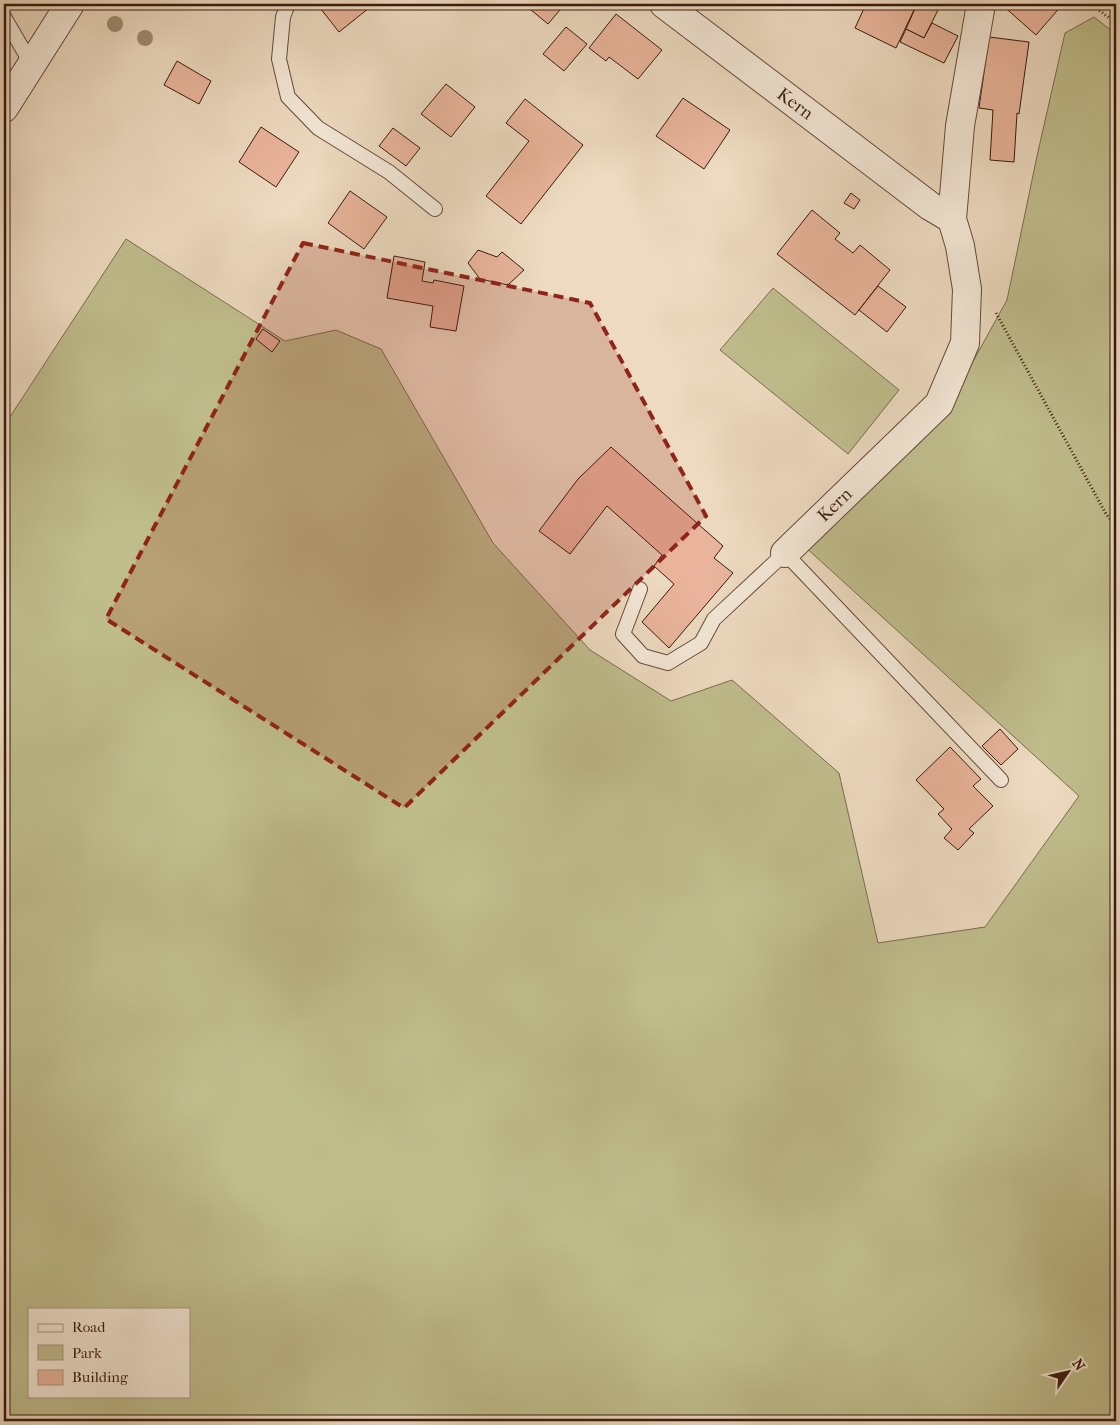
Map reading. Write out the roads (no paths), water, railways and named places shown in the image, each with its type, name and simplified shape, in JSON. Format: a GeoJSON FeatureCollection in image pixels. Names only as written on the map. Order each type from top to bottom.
{"type":"FeatureCollection","features":[{"type":"Feature","properties":{"kind":"street"},"geometry":{"type":"LineString","coordinates":[[4,108],[70,4]]}},
{"type":"Feature","properties":{"kind":"street","name":"Kern"},"geometry":{"type":"LineString","coordinates":[[664,4],[930,206],[952,219]]}},
{"type":"Feature","properties":{"kind":"street","name":"Kern"},"geometry":{"type":"LineString","coordinates":[[785,553],[938,404],[965,344],[967,289],[960,246],[952,219],[960,126],[981,4]]}},
{"type":"Feature","properties":{"kind":"lane"},"geometry":{"type":"LineString","coordinates":[[288,4],[283,17],[280,59],[288,96],[318,128],[389,172],[435,209]]}},
{"type":"Feature","properties":{"kind":"lane"},"geometry":{"type":"LineString","coordinates":[[4,17],[32,65]]}},
{"type":"Feature","properties":{"kind":"lane"},"geometry":{"type":"LineString","coordinates":[[785,553],[1001,780]]}},
{"type":"Feature","properties":{"kind":"lane","name":"Kern"},"geometry":{"type":"LineString","coordinates":[[640,589],[623,634],[643,656],[668,664],[701,643],[714,619],[785,553]]}}]}
